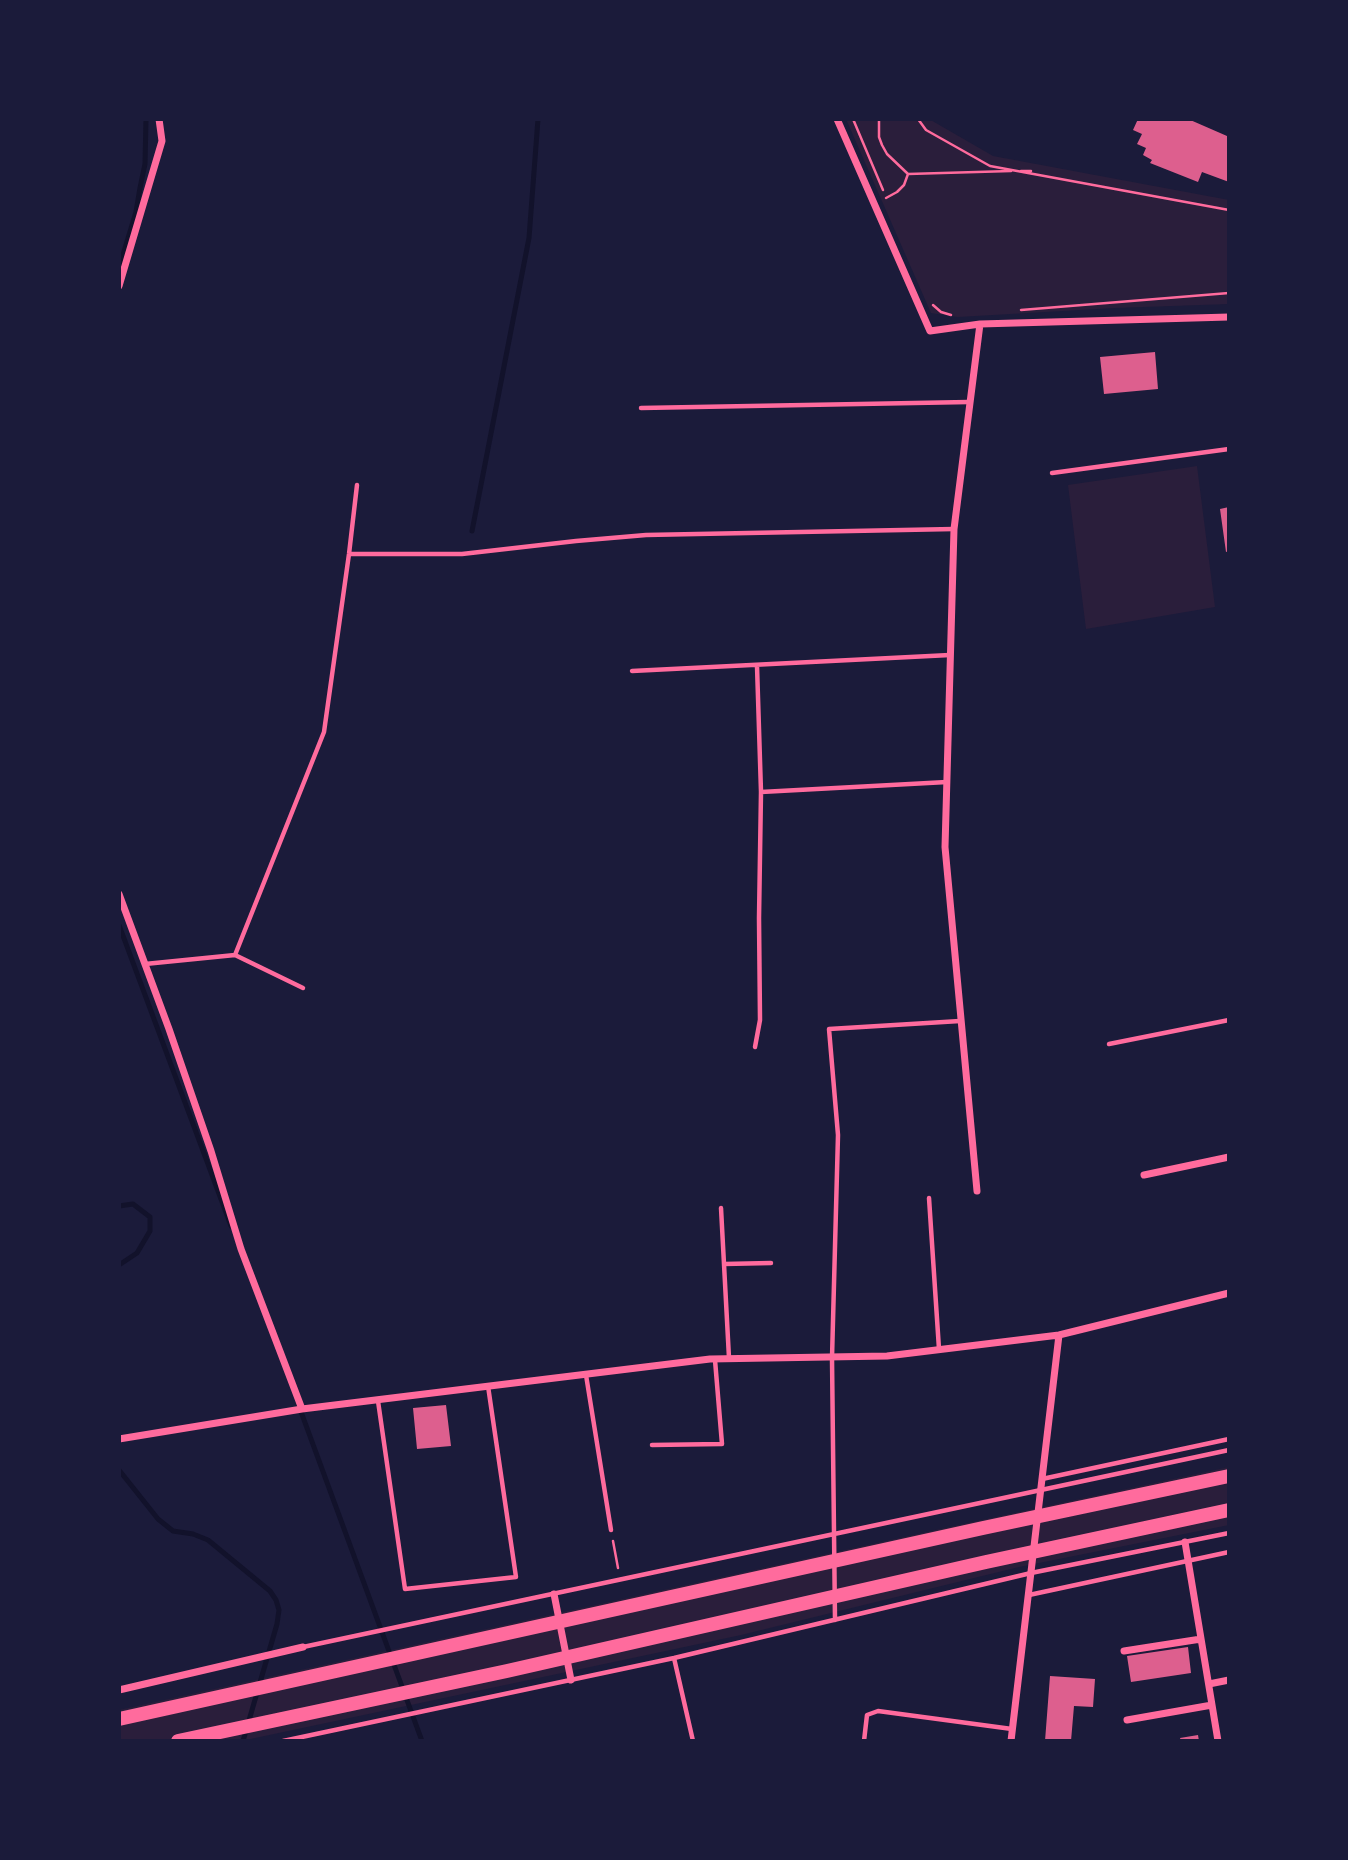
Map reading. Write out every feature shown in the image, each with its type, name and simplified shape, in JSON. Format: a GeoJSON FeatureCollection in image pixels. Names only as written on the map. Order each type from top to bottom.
{"type":"FeatureCollection","features":[{"type":"Feature","properties":{"kind":"highway"},"geometry":{"type":"LineString","coordinates":[[119,1720],[1229,1476]]}},
{"type":"Feature","properties":{"kind":"highway"},"geometry":{"type":"LineString","coordinates":[[178,1741],[507,1671],[986,1562],[1229,1510]]}},
{"type":"Feature","properties":{"kind":"street"},"geometry":{"type":"LineString","coordinates":[[119,286],[162,141],[159,119]]}},
{"type":"Feature","properties":{"kind":"street"},"geometry":{"type":"LineString","coordinates":[[838,119],[930,331],[980,324],[1229,317]]}},
{"type":"Feature","properties":{"kind":"street"},"geometry":{"type":"LineString","coordinates":[[977,1191],[945,847],[954,529],[980,324]]}},
{"type":"Feature","properties":{"kind":"street"},"geometry":{"type":"LineString","coordinates":[[119,894],[211,1151],[241,1249],[302,1409]]}},
{"type":"Feature","properties":{"kind":"street"},"geometry":{"type":"LineString","coordinates":[[1144,1175],[1229,1157]]}},
{"type":"Feature","properties":{"kind":"street"},"geometry":{"type":"LineString","coordinates":[[119,1438],[302,1409],[715,1359],[887,1356],[1059,1335],[1229,1293]]}},
{"type":"Feature","properties":{"kind":"street"},"geometry":{"type":"LineString","coordinates":[[1012,1741],[1059,1335]]}},
{"type":"Feature","properties":{"kind":"street"},"geometry":{"type":"LineString","coordinates":[[1185,1542],[1218,1741]]}},
{"type":"Feature","properties":{"kind":"street"},"geometry":{"type":"LineString","coordinates":[[554,1594],[571,1680]]}},
{"type":"Feature","properties":{"kind":"street"},"geometry":{"type":"LineString","coordinates":[[1124,1651],[1202,1639]]}},
{"type":"Feature","properties":{"kind":"street"},"geometry":{"type":"LineString","coordinates":[[119,1690],[303,1647]]}},
{"type":"Feature","properties":{"kind":"street"},"geometry":{"type":"LineString","coordinates":[[1209,1685],[1229,1680]]}},
{"type":"Feature","properties":{"kind":"street"},"geometry":{"type":"LineString","coordinates":[[1127,1720],[1213,1705]]}},
{"type":"Feature","properties":{"kind":"lane"},"geometry":{"type":"LineString","coordinates":[[641,408],[970,402]]}},
{"type":"Feature","properties":{"kind":"lane"},"geometry":{"type":"LineString","coordinates":[[1052,473],[1229,449]]}},
{"type":"Feature","properties":{"kind":"lane"},"geometry":{"type":"LineString","coordinates":[[235,954],[324,732],[357,485]]}},
{"type":"Feature","properties":{"kind":"lane"},"geometry":{"type":"LineString","coordinates":[[349,554],[462,554],[646,535],[954,529]]}},
{"type":"Feature","properties":{"kind":"lane"},"geometry":{"type":"LineString","coordinates":[[632,671],[950,655]]}},
{"type":"Feature","properties":{"kind":"lane"},"geometry":{"type":"LineString","coordinates":[[755,1047],[760,1020],[761,792],[757,666]]}},
{"type":"Feature","properties":{"kind":"lane"},"geometry":{"type":"LineString","coordinates":[[761,792],[947,782]]}},
{"type":"Feature","properties":{"kind":"lane"},"geometry":{"type":"LineString","coordinates":[[145,964],[235,954],[303,988]]}},
{"type":"Feature","properties":{"kind":"lane"},"geometry":{"type":"LineString","coordinates":[[835,1620],[832,1358],[838,1135],[830,1029],[961,1020]]}},
{"type":"Feature","properties":{"kind":"lane"},"geometry":{"type":"LineString","coordinates":[[1109,1044],[1229,1020]]}},
{"type":"Feature","properties":{"kind":"lane"},"geometry":{"type":"LineString","coordinates":[[929,1198],[939,1349]]}},
{"type":"Feature","properties":{"kind":"lane"},"geometry":{"type":"LineString","coordinates":[[721,1208],[729,1358]]}},
{"type":"Feature","properties":{"kind":"lane"},"geometry":{"type":"LineString","coordinates":[[724,1264],[771,1263]]}},
{"type":"Feature","properties":{"kind":"lane"},"geometry":{"type":"LineString","coordinates":[[652,1445],[722,1444],[715,1359]]}},
{"type":"Feature","properties":{"kind":"lane"},"geometry":{"type":"LineString","coordinates":[[586,1374],[611,1530]]}},
{"type":"Feature","properties":{"kind":"lane"},"geometry":{"type":"LineString","coordinates":[[378,1400],[405,1589],[516,1577],[488,1386]]}},
{"type":"Feature","properties":{"kind":"lane"},"geometry":{"type":"LineString","coordinates":[[1042,1479],[1229,1439]]}},
{"type":"Feature","properties":{"kind":"lane"},"geometry":{"type":"LineString","coordinates":[[303,1647],[1229,1450]]}},
{"type":"Feature","properties":{"kind":"lane"},"geometry":{"type":"LineString","coordinates":[[283,1741],[674,1658],[1031,1573],[1229,1533]]}},
{"type":"Feature","properties":{"kind":"lane"},"geometry":{"type":"LineString","coordinates":[[1028,1595],[1229,1552]]}},
{"type":"Feature","properties":{"kind":"lane"},"geometry":{"type":"LineString","coordinates":[[674,1658],[693,1741]]}},
{"type":"Feature","properties":{"kind":"lane"},"geometry":{"type":"LineString","coordinates":[[864,1741],[867,1715],[878,1711],[1013,1729]]}},
{"type":"Feature","properties":{"kind":"path"},"geometry":{"type":"LineString","coordinates":[[853,119],[886,198],[904,185],[908,174]]}},
{"type":"Feature","properties":{"kind":"path"},"geometry":{"type":"LineString","coordinates":[[879,119],[882,145],[908,174],[1031,171]]}},
{"type":"Feature","properties":{"kind":"path"},"geometry":{"type":"LineString","coordinates":[[918,119],[926,130],[990,166],[1229,210]]}},
{"type":"Feature","properties":{"kind":"path"},"geometry":{"type":"LineString","coordinates":[[1020,310],[1229,293]]}},
{"type":"Feature","properties":{"kind":"path"},"geometry":{"type":"LineString","coordinates":[[928,298],[934,307],[951,315]]}},
{"type":"Feature","properties":{"kind":"path"},"geometry":{"type":"LineString","coordinates":[[611,1530],[621,1580]]}},
{"type":"Feature","properties":{"kind":"shaded area"},"geometry":{"type":"Polygon","coordinates":[[[846,119],[929,119],[993,156],[1229,200],[1229,304],[958,317],[931,313],[846,119]]]}},
{"type":"Feature","properties":{"kind":"shaded area"},"geometry":{"type":"Polygon","coordinates":[[[1197,466],[1215,607],[1086,629],[1068,485],[1197,466]]]}},
{"type":"Feature","properties":{"kind":"shaded area"},"geometry":{"type":"Polygon","coordinates":[[[1229,1467],[1229,1525],[1019,1567],[741,1635],[241,1741],[119,1741],[119,1710],[1229,1467]]]}},
{"type":"Feature","properties":{"kind":"building"},"geometry":{"type":"Polygon","coordinates":[[[1138,119],[1188,119],[1227,136],[1229,133],[1229,182],[1202,172],[1198,182],[1150,163],[1152,160],[1143,155],[1146,148],[1137,144],[1142,134],[1133,130],[1138,119]]]}},
{"type":"Feature","properties":{"kind":"building"},"geometry":{"type":"Polygon","coordinates":[[[1155,352],[1158,389],[1104,394],[1100,357],[1155,352]]]}},
{"type":"Feature","properties":{"kind":"building"},"geometry":{"type":"Polygon","coordinates":[[[1229,507],[1229,551],[1226,552],[1220,509],[1229,507]]]}},
{"type":"Feature","properties":{"kind":"building"},"geometry":{"type":"Polygon","coordinates":[[[446,1405],[451,1446],[417,1449],[413,1408],[446,1405]]]}},
{"type":"Feature","properties":{"kind":"building"},"geometry":{"type":"Polygon","coordinates":[[[1188,1647],[1191,1673],[1131,1682],[1127,1656],[1188,1647]]]}},
{"type":"Feature","properties":{"kind":"building"},"geometry":{"type":"Polygon","coordinates":[[[1050,1676],[1095,1679],[1093,1707],[1074,1706],[1071,1741],[1045,1741],[1050,1676]]]}},
{"type":"Feature","properties":{"kind":"building"},"geometry":{"type":"Polygon","coordinates":[[[1198,1735],[1199,1741],[1181,1741],[1180,1738],[1198,1735]]]}},
{"type":"Feature","properties":{"kind":"waterway"},"geometry":{"type":"LineString","coordinates":[[119,268],[136,212],[145,164],[146,119]]}},
{"type":"Feature","properties":{"kind":"waterway"},"geometry":{"type":"LineString","coordinates":[[472,531],[529,238],[538,119]]}},
{"type":"Feature","properties":{"kind":"waterway"},"geometry":{"type":"LineString","coordinates":[[119,925],[231,1226]]}},
{"type":"Feature","properties":{"kind":"waterway"},"geometry":{"type":"LineString","coordinates":[[119,1206],[133,1204],[150,1217],[150,1231],[137,1253],[119,1265]]}},
{"type":"Feature","properties":{"kind":"waterway"},"geometry":{"type":"LineString","coordinates":[[300,1409],[422,1741]]}},
{"type":"Feature","properties":{"kind":"waterway"},"geometry":{"type":"LineString","coordinates":[[119,1470],[158,1519],[173,1531],[208,1540],[270,1591],[276,1600],[279,1610],[277,1624],[243,1741]]}}]}
